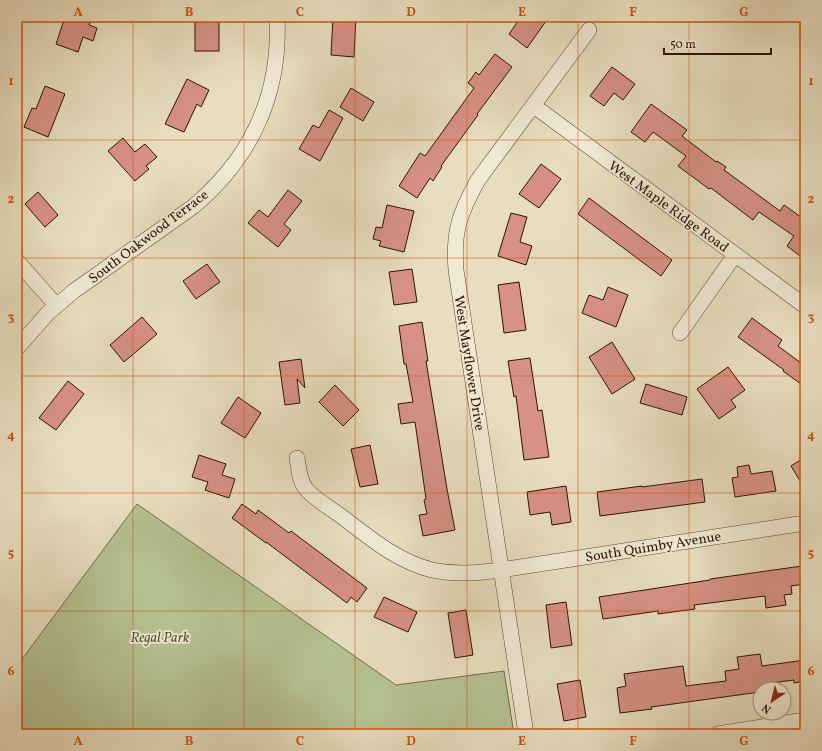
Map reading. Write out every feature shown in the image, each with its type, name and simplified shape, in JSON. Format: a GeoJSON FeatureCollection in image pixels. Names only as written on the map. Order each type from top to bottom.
{"type":"FeatureCollection","features":[{"type":"Feature","properties":{"kind":"street","name":"South Oakwood Terrace"},"geometry":{"type":"LineString","coordinates":[[17,348],[56,305],[194,206],[207,194],[236,161],[256,128],[271,88],[276,59],[277,17]]}},
{"type":"Feature","properties":{"kind":"street","name":"West Mayflower Drive"},"geometry":{"type":"LineString","coordinates":[[526,734],[456,270],[455,237],[460,216],[478,180],[589,30]]}},
{"type":"Feature","properties":{"kind":"street","name":"West Maple Ridge Road"},"geometry":{"type":"LineString","coordinates":[[534,106],[805,306]]}},
{"type":"Feature","properties":{"kind":"street"},"geometry":{"type":"LineString","coordinates":[[680,333],[735,255]]}},
{"type":"Feature","properties":{"kind":"street"},"geometry":{"type":"LineString","coordinates":[[17,261],[56,305]]}},
{"type":"Feature","properties":{"kind":"street","name":"South Quimby Avenue"},"geometry":{"type":"LineString","coordinates":[[297,458],[302,481],[306,490],[394,554],[409,563],[451,574],[468,574],[501,570],[805,523]]}},
{"type":"Feature","properties":{"kind":"street"},"geometry":{"type":"LineString","coordinates":[[718,734],[805,720]]}},
{"type":"Feature","properties":{"kind":"green space","name":"Regal Park"},"geometry":{"type":"Polygon","coordinates":[[[137,504],[396,685],[504,671],[514,734],[17,734],[17,666],[137,504]]]}},
{"type":"Feature","properties":{"kind":"building"},"geometry":{"type":"Polygon","coordinates":[[[65,17],[72,20],[73,17],[92,17],[89,25],[97,28],[93,41],[83,37],[78,52],[56,44],[65,17]]]}},
{"type":"Feature","properties":{"kind":"building"},"geometry":{"type":"Polygon","coordinates":[[[195,17],[219,17],[219,51],[195,51],[195,17]]]}},
{"type":"Feature","properties":{"kind":"building"},"geometry":{"type":"Polygon","coordinates":[[[333,17],[356,17],[354,57],[331,55],[333,17]]]}},
{"type":"Feature","properties":{"kind":"building"},"geometry":{"type":"Polygon","coordinates":[[[521,17],[549,17],[527,48],[509,34],[521,17]]]}},
{"type":"Feature","properties":{"kind":"building"},"geometry":{"type":"Polygon","coordinates":[[[495,54],[512,67],[477,114],[478,115],[441,166],[442,167],[433,181],[430,178],[417,198],[399,186],[420,153],[425,156],[474,88],[468,83],[476,72],[479,75],[495,54]]]}},
{"type":"Feature","properties":{"kind":"building"},"geometry":{"type":"Polygon","coordinates":[[[612,67],[635,84],[623,100],[614,93],[604,106],[590,96],[612,67]]]}},
{"type":"Feature","properties":{"kind":"building"},"geometry":{"type":"Polygon","coordinates":[[[187,79],[209,90],[201,107],[197,104],[184,132],[165,124],[187,79]]]}},
{"type":"Feature","properties":{"kind":"building"},"geometry":{"type":"Polygon","coordinates":[[[45,86],[65,94],[48,137],[24,127],[32,108],[36,109],[45,86]]]}},
{"type":"Feature","properties":{"kind":"building"},"geometry":{"type":"Polygon","coordinates":[[[351,88],[374,102],[363,121],[340,107],[351,88]]]}},
{"type":"Feature","properties":{"kind":"building"},"geometry":{"type":"Polygon","coordinates":[[[651,104],[687,130],[682,136],[716,162],[717,161],[726,167],[724,170],[780,211],[784,205],[805,220],[805,250],[800,256],[787,246],[794,236],[759,212],[753,220],[711,188],[709,189],[678,166],[686,156],[653,132],[645,142],[631,132],[651,104]]]}},
{"type":"Feature","properties":{"kind":"building"},"geometry":{"type":"Polygon","coordinates":[[[329,110],[343,118],[320,161],[299,149],[313,125],[319,128],[329,110]]]}},
{"type":"Feature","properties":{"kind":"building"},"geometry":{"type":"Polygon","coordinates":[[[123,138],[135,152],[145,144],[157,157],[146,166],[149,169],[135,181],[108,151],[123,138]]]}},
{"type":"Feature","properties":{"kind":"building"},"geometry":{"type":"Polygon","coordinates":[[[541,164],[561,179],[539,208],[519,194],[541,164]]]}},
{"type":"Feature","properties":{"kind":"building"},"geometry":{"type":"Polygon","coordinates":[[[288,190],[302,201],[284,224],[291,230],[278,247],[248,223],[259,210],[268,217],[288,190]]]}},
{"type":"Feature","properties":{"kind":"building"},"geometry":{"type":"Polygon","coordinates":[[[38,192],[58,215],[45,227],[25,204],[38,192]]]}},
{"type":"Feature","properties":{"kind":"building"},"geometry":{"type":"Polygon","coordinates":[[[589,198],[672,260],[661,276],[578,214],[589,198]]]}},
{"type":"Feature","properties":{"kind":"building"},"geometry":{"type":"Polygon","coordinates":[[[387,205],[414,211],[404,252],[379,246],[381,241],[373,239],[376,227],[382,228],[387,205]]]}},
{"type":"Feature","properties":{"kind":"building"},"geometry":{"type":"Polygon","coordinates":[[[511,213],[527,217],[520,242],[532,246],[526,265],[498,256],[511,213]]]}},
{"type":"Feature","properties":{"kind":"building"},"geometry":{"type":"Polygon","coordinates":[[[207,264],[220,282],[196,299],[183,281],[207,264]]]}},
{"type":"Feature","properties":{"kind":"building"},"geometry":{"type":"Polygon","coordinates":[[[412,269],[417,302],[394,305],[389,272],[412,269]]]}},
{"type":"Feature","properties":{"kind":"building"},"geometry":{"type":"Polygon","coordinates":[[[519,282],[526,330],[504,333],[498,285],[519,282]]]}},
{"type":"Feature","properties":{"kind":"building"},"geometry":{"type":"Polygon","coordinates":[[[608,287],[628,295],[616,327],[582,313],[589,295],[603,300],[608,287]]]}},
{"type":"Feature","properties":{"kind":"building"},"geometry":{"type":"Polygon","coordinates":[[[142,317],[157,334],[124,362],[110,345],[142,317]]]}},
{"type":"Feature","properties":{"kind":"building"},"geometry":{"type":"Polygon","coordinates":[[[752,318],[782,340],[778,346],[805,366],[805,387],[738,337],[752,318]]]}},
{"type":"Feature","properties":{"kind":"building"},"geometry":{"type":"Polygon","coordinates":[[[422,322],[428,361],[426,361],[455,530],[423,536],[419,515],[427,514],[424,500],[426,499],[415,422],[401,424],[398,404],[413,402],[406,364],[404,364],[399,326],[422,322]]]}},
{"type":"Feature","properties":{"kind":"building"},"geometry":{"type":"Polygon","coordinates":[[[612,342],[635,379],[612,394],[589,357],[612,342]]]}},
{"type":"Feature","properties":{"kind":"building"},"geometry":{"type":"Polygon","coordinates":[[[530,358],[538,411],[542,410],[549,457],[524,460],[516,396],[514,397],[508,361],[530,358]]]}},
{"type":"Feature","properties":{"kind":"building"},"geometry":{"type":"Polygon","coordinates":[[[301,359],[305,388],[297,379],[300,403],[285,405],[279,362],[301,359]]]}},
{"type":"Feature","properties":{"kind":"building"},"geometry":{"type":"Polygon","coordinates":[[[728,367],[745,390],[731,400],[736,407],[719,419],[697,389],[728,367]]]}},
{"type":"Feature","properties":{"kind":"building"},"geometry":{"type":"Polygon","coordinates":[[[68,381],[84,394],[56,430],[39,418],[68,381]]]}},
{"type":"Feature","properties":{"kind":"building"},"geometry":{"type":"Polygon","coordinates":[[[646,384],[687,397],[682,415],[640,403],[646,384]]]}},
{"type":"Feature","properties":{"kind":"building"},"geometry":{"type":"Polygon","coordinates":[[[335,385],[359,410],[343,426],[319,402],[335,385]]]}},
{"type":"Feature","properties":{"kind":"building"},"geometry":{"type":"Polygon","coordinates":[[[238,397],[261,413],[245,438],[221,423],[238,397]]]}},
{"type":"Feature","properties":{"kind":"building"},"geometry":{"type":"Polygon","coordinates":[[[370,445],[378,484],[360,487],[351,449],[370,445]]]}},
{"type":"Feature","properties":{"kind":"building"},"geometry":{"type":"Polygon","coordinates":[[[199,455],[226,464],[222,475],[235,479],[229,498],[205,490],[208,482],[192,477],[199,455]]]}},
{"type":"Feature","properties":{"kind":"building"},"geometry":{"type":"Polygon","coordinates":[[[805,457],[805,489],[791,466],[805,457]]]}},
{"type":"Feature","properties":{"kind":"building"},"geometry":{"type":"Polygon","coordinates":[[[749,465],[751,474],[772,471],[776,491],[735,497],[732,478],[738,477],[737,467],[749,465]]]}},
{"type":"Feature","properties":{"kind":"building"},"geometry":{"type":"Polygon","coordinates":[[[702,479],[705,502],[600,516],[597,492],[702,479]]]}},
{"type":"Feature","properties":{"kind":"building"},"geometry":{"type":"Polygon","coordinates":[[[566,486],[571,522],[552,525],[550,512],[530,515],[527,492],[566,486]]]}},
{"type":"Feature","properties":{"kind":"building"},"geometry":{"type":"Polygon","coordinates":[[[242,504],[256,514],[258,510],[289,533],[291,531],[367,588],[357,602],[351,597],[347,603],[232,518],[242,504]]]}},
{"type":"Feature","properties":{"kind":"building"},"geometry":{"type":"Polygon","coordinates":[[[802,566],[804,584],[791,586],[792,594],[784,595],[786,605],[766,608],[765,596],[694,605],[695,609],[658,614],[658,611],[603,619],[599,597],[802,566]]]}},
{"type":"Feature","properties":{"kind":"building"},"geometry":{"type":"Polygon","coordinates":[[[384,597],[417,612],[408,632],[374,617],[384,597]]]}},
{"type":"Feature","properties":{"kind":"building"},"geometry":{"type":"Polygon","coordinates":[[[566,602],[572,645],[551,648],[546,605],[566,602]]]}},
{"type":"Feature","properties":{"kind":"building"},"geometry":{"type":"Polygon","coordinates":[[[466,610],[473,655],[455,658],[448,613],[466,610]]]}},
{"type":"Feature","properties":{"kind":"building"},"geometry":{"type":"Polygon","coordinates":[[[760,654],[762,666],[805,660],[805,681],[794,683],[794,680],[752,681],[752,693],[651,707],[652,709],[620,713],[617,688],[626,686],[624,674],[683,666],[686,686],[726,681],[725,671],[739,669],[737,657],[760,654]]]}},
{"type":"Feature","properties":{"kind":"building"},"geometry":{"type":"Polygon","coordinates":[[[580,680],[586,717],[564,721],[557,684],[580,680]]]}}]}
